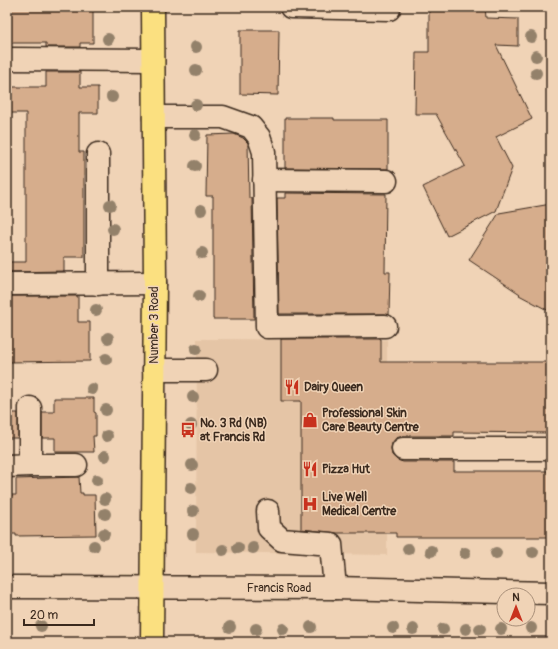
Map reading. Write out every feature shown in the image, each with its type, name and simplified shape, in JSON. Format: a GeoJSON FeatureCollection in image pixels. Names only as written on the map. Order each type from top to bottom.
{"type":"FeatureCollection","features":[{"type":"Feature","properties":{"kind":"main road","name":"Number 3 Road"},"geometry":{"type":"LineString","coordinates":[[152,642],[155,283],[153,7]]}},
{"type":"Feature","properties":{"kind":"street"},"geometry":{"type":"LineString","coordinates":[[291,7],[389,9]]}},
{"type":"Feature","properties":{"kind":"street"},"geometry":{"type":"LineString","coordinates":[[7,59],[154,60]]}},
{"type":"Feature","properties":{"kind":"street"},"geometry":{"type":"LineString","coordinates":[[154,117],[223,117],[251,127],[260,137],[264,152],[267,327],[385,326]]}},
{"type":"Feature","properties":{"kind":"street"},"geometry":{"type":"LineString","coordinates":[[98,154],[98,284]]}},
{"type":"Feature","properties":{"kind":"street"},"geometry":{"type":"LineString","coordinates":[[264,180],[386,181]]}},
{"type":"Feature","properties":{"kind":"street"},"geometry":{"type":"LineString","coordinates":[[7,284],[155,283]]}},
{"type":"Feature","properties":{"kind":"street"},"geometry":{"type":"LineString","coordinates":[[154,370],[206,370]]}},
{"type":"Feature","properties":{"kind":"street"},"geometry":{"type":"LineString","coordinates":[[30,408],[30,466]]}},
{"type":"Feature","properties":{"kind":"street"},"geometry":{"type":"LineString","coordinates":[[403,449],[551,450]]}},
{"type":"Feature","properties":{"kind":"street"},"geometry":{"type":"LineString","coordinates":[[7,466],[76,465]]}},
{"type":"Feature","properties":{"kind":"street"},"geometry":{"type":"LineString","coordinates":[[268,511],[269,528],[282,540],[331,544],[335,588]]}},
{"type":"Feature","properties":{"kind":"street","name":"Francis Road"},"geometry":{"type":"LineString","coordinates":[[7,587],[335,588],[551,593]]}},
{"type":"Feature","properties":{"kind":"shaded area"},"geometry":{"type":"Polygon","coordinates":[[[197,339],[387,340],[387,555],[196,552],[197,339]]]}},
{"type":"Feature","properties":{"kind":"building"},"geometry":{"type":"Polygon","coordinates":[[[7,7],[93,7],[93,43],[80,43],[80,47],[46,47],[46,43],[7,43],[7,7]]]}},
{"type":"Feature","properties":{"kind":"building"},"geometry":{"type":"Polygon","coordinates":[[[429,7],[485,7],[486,18],[518,19],[518,46],[496,45],[532,119],[496,137],[512,168],[496,211],[447,236],[423,187],[465,166],[436,114],[415,114],[416,52],[429,52],[429,7]]]}},
{"type":"Feature","properties":{"kind":"building"},"geometry":{"type":"Polygon","coordinates":[[[240,30],[279,30],[278,95],[240,94],[240,30]]]}},
{"type":"Feature","properties":{"kind":"building"},"geometry":{"type":"Polygon","coordinates":[[[46,72],[80,72],[80,87],[98,87],[98,113],[79,113],[79,152],[84,152],[84,257],[64,257],[64,271],[7,272],[7,262],[26,262],[26,113],[7,113],[7,87],[46,87],[46,72]]]}},
{"type":"Feature","properties":{"kind":"building"},"geometry":{"type":"Polygon","coordinates":[[[285,118],[388,120],[388,169],[285,168],[285,118]]]}},
{"type":"Feature","properties":{"kind":"building"},"geometry":{"type":"Polygon","coordinates":[[[234,134],[243,138],[248,143],[249,198],[252,198],[254,319],[213,319],[213,196],[206,196],[207,135],[234,134]]]}},
{"type":"Feature","properties":{"kind":"building"},"geometry":{"type":"Polygon","coordinates":[[[285,193],[386,194],[385,272],[390,272],[389,315],[279,314],[277,198],[285,198],[285,193]]]}},
{"type":"Feature","properties":{"kind":"building"},"geometry":{"type":"Polygon","coordinates":[[[551,204],[551,312],[519,295],[520,294],[469,260],[499,213],[551,204]]]}},
{"type":"Feature","properties":{"kind":"building"},"geometry":{"type":"Polygon","coordinates":[[[7,296],[78,296],[78,322],[90,322],[90,361],[7,362],[7,296]]]}},
{"type":"Feature","properties":{"kind":"building"},"geometry":{"type":"Polygon","coordinates":[[[281,339],[381,339],[381,362],[551,362],[551,433],[454,432],[454,436],[403,436],[396,438],[392,443],[391,449],[392,455],[397,460],[403,462],[454,462],[454,471],[551,471],[551,537],[396,537],[396,533],[337,533],[301,529],[301,401],[281,401],[281,339]]]}},
{"type":"Feature","properties":{"kind":"building"},"geometry":{"type":"Polygon","coordinates":[[[54,398],[94,398],[94,412],[96,413],[96,436],[93,436],[94,452],[55,452],[55,438],[42,438],[42,412],[54,412],[54,398]]]}},
{"type":"Feature","properties":{"kind":"building"},"geometry":{"type":"Polygon","coordinates":[[[7,413],[18,413],[18,438],[7,438],[7,413]]]}},
{"type":"Feature","properties":{"kind":"building"},"geometry":{"type":"Polygon","coordinates":[[[79,477],[80,493],[83,493],[83,495],[95,495],[96,535],[16,536],[16,534],[7,534],[7,495],[16,495],[16,479],[79,477]]]}},
{"type":"Feature","properties":{"kind":"place","name":"Dairy Queen"},"geometry":{"type":"Point","coordinates":[292,387]}},
{"type":"Feature","properties":{"kind":"place","name":"Professional Skin Care Beauty Centre"},"geometry":{"type":"Point","coordinates":[310,420]}},
{"type":"Feature","properties":{"kind":"place","name":"No. 3 Rd (NB) at Francis Rd"},"geometry":{"type":"Point","coordinates":[188,430]}},
{"type":"Feature","properties":{"kind":"place","name":"Pizza Hut"},"geometry":{"type":"Point","coordinates":[310,469]}},
{"type":"Feature","properties":{"kind":"place","name":"Live Well Medical Centre"},"geometry":{"type":"Point","coordinates":[310,504]}}]}
